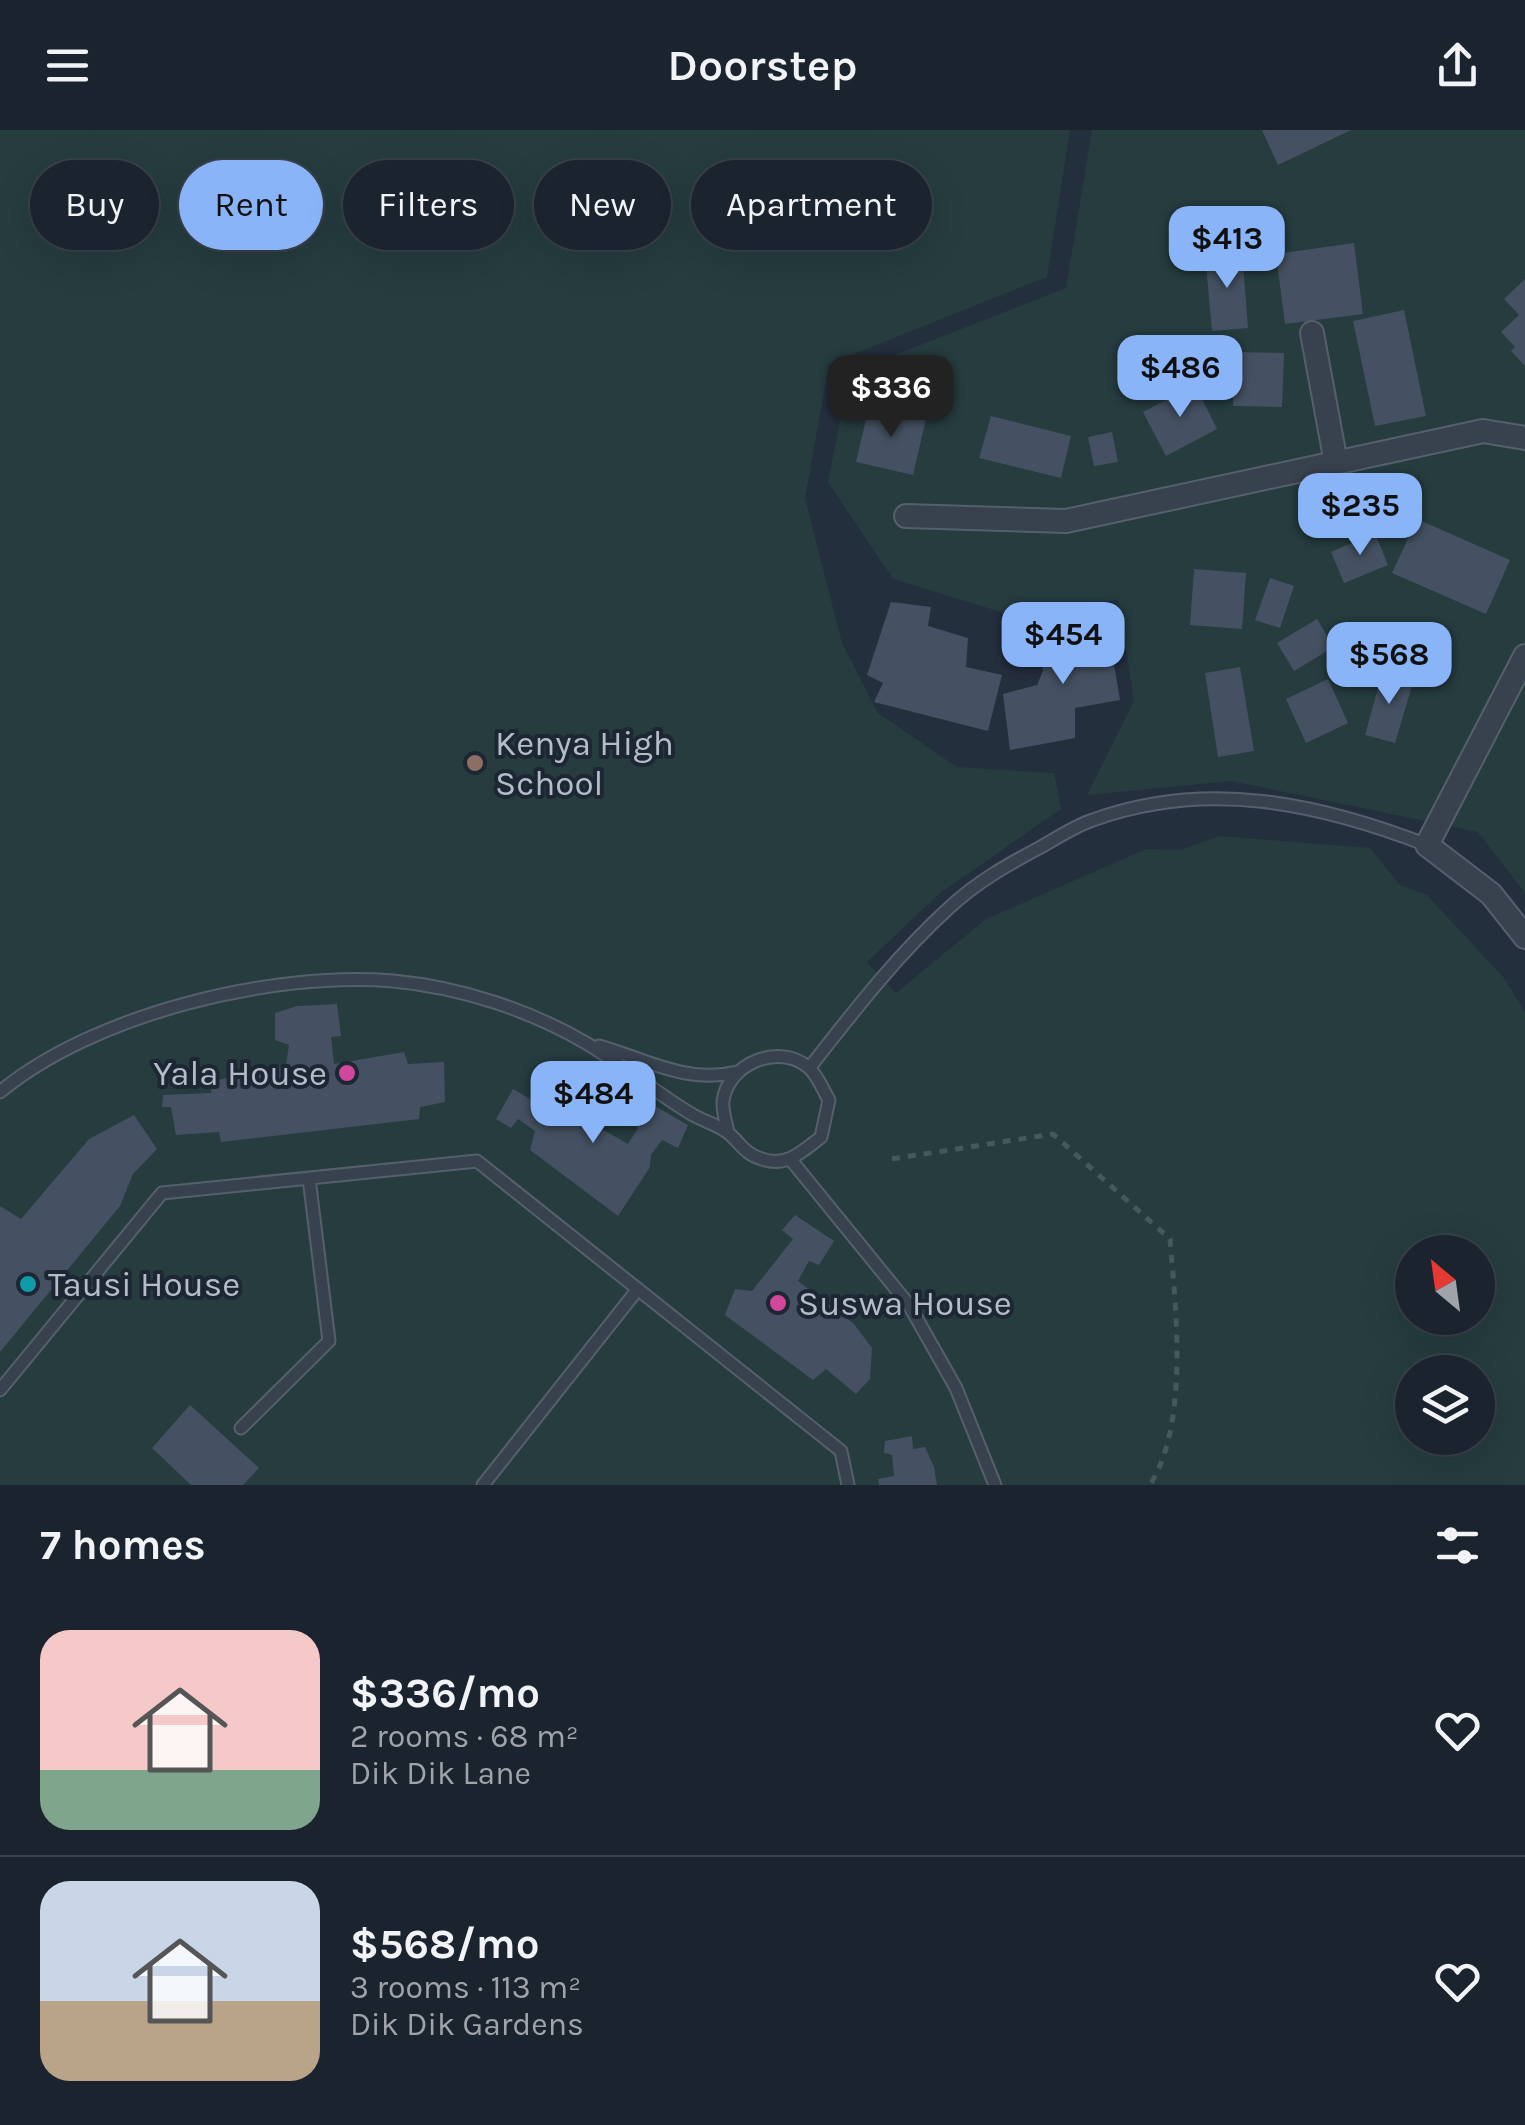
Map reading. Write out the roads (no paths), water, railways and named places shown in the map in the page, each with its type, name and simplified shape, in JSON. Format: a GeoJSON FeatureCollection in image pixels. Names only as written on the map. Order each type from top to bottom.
{"type":"FeatureCollection","features":[{"type":"Feature","properties":{"kind":"street"},"geometry":{"type":"LineString","coordinates":[[1312,333],[1336,463]]}},
{"type":"Feature","properties":{"kind":"street"},"geometry":{"type":"LineString","coordinates":[[906,516],[1066,521],[1483,431],[1525,438]]}},
{"type":"Feature","properties":{"kind":"street"},"geometry":{"type":"LineString","coordinates":[[1525,656],[1427,846],[1491,894],[1525,937]]}},
{"type":"Feature","properties":{"kind":"lane"},"geometry":{"type":"LineString","coordinates":[[810,1068],[881,978],[953,904],[998,870],[1092,820],[1168,802],[1229,797],[1286,803],[1353,818],[1427,846]]}},
{"type":"Feature","properties":{"kind":"lane"},"geometry":{"type":"LineString","coordinates":[[0,1092],[67,1048],[132,1019],[216,996],[292,984],[393,981],[475,997],[530,1015],[585,1042],[678,1074],[712,1078],[737,1072],[760,1058],[786,1056],[810,1068],[829,1100],[822,1137],[791,1160],[766,1161],[743,1152],[728,1132],[723,1101],[737,1072]]}},
{"type":"Feature","properties":{"kind":"lane"},"geometry":{"type":"LineString","coordinates":[[585,1042],[694,1116],[728,1132]]}},
{"type":"Feature","properties":{"kind":"lane"},"geometry":{"type":"LineString","coordinates":[[791,1160],[909,1305],[956,1388],[995,1485]]}},
{"type":"Feature","properties":{"kind":"lane"},"geometry":{"type":"LineString","coordinates":[[0,1390],[162,1193],[477,1161],[840,1450],[848,1485]]}},
{"type":"Feature","properties":{"kind":"lane"},"geometry":{"type":"LineString","coordinates":[[241,1428],[329,1340],[309,1178]]}},
{"type":"Feature","properties":{"kind":"lane"},"geometry":{"type":"LineString","coordinates":[[484,1485],[638,1289]]}},
{"type":"Feature","properties":{"kind":"place","name":"Kenya High School"},"geometry":{"type":"Point","coordinates":[475,763]}},
{"type":"Feature","properties":{"kind":"place","name":"Yala House"},"geometry":{"type":"Point","coordinates":[347,1073]}},
{"type":"Feature","properties":{"kind":"place","name":"Tausi House"},"geometry":{"type":"Point","coordinates":[28,1284]}},
{"type":"Feature","properties":{"kind":"place","name":"Suswa House"},"geometry":{"type":"Point","coordinates":[778,1303]}}]}
